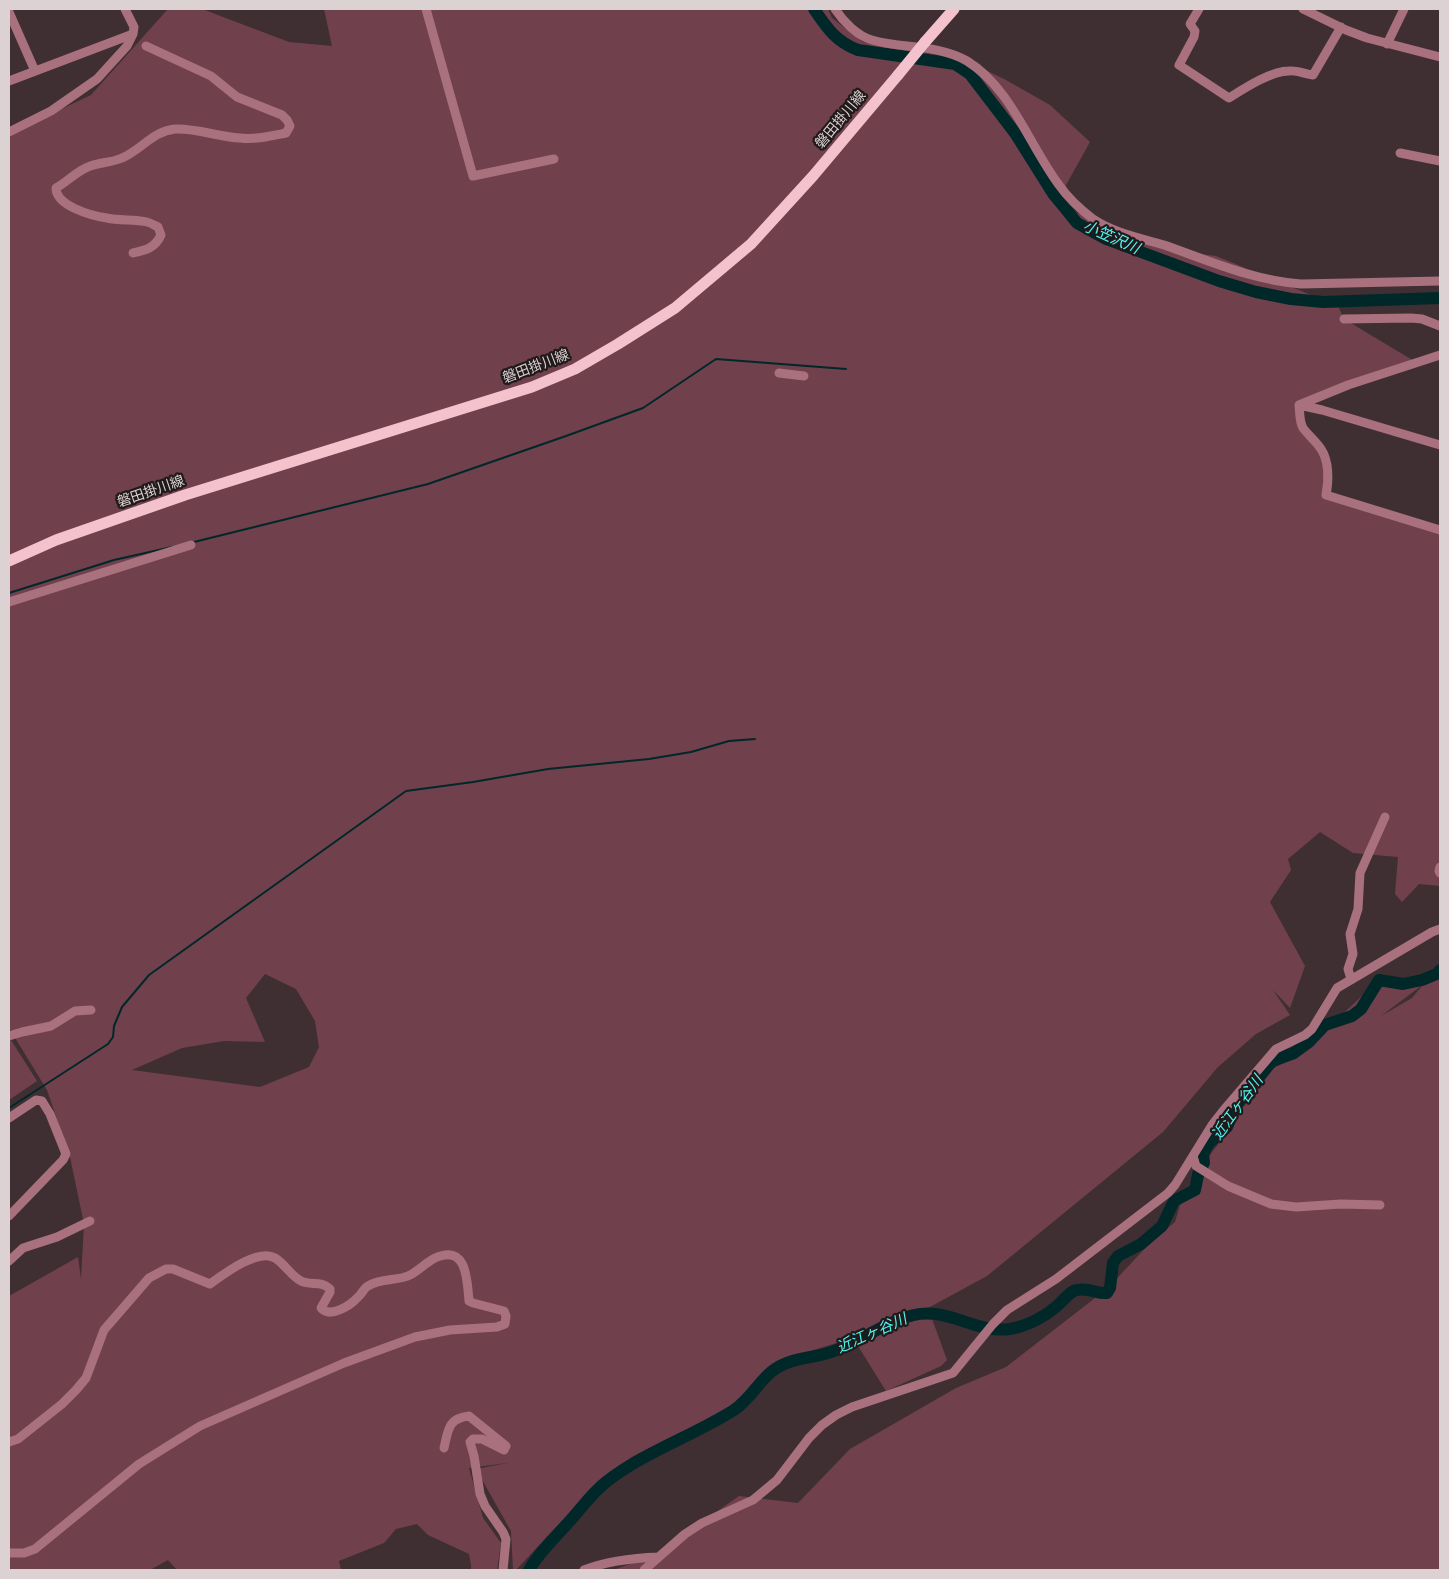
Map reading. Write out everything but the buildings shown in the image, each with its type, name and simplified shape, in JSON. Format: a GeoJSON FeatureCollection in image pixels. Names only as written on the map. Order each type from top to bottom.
{"type":"FeatureCollection","features":[{"type":"Feature","properties":{"kind":"main road","name":"磐田掛川線"},"geometry":{"type":"LineString","coordinates":[[9,561],[56,540],[176,499],[532,387],[575,369],[618,344],[675,308],[751,244],[813,176],[954,9]]}},
{"type":"Feature","properties":{"kind":"street"},"geometry":{"type":"LineString","coordinates":[[9,132],[51,110],[97,79],[127,46],[133,34],[134,28],[125,9]]}},
{"type":"Feature","properties":{"kind":"street"},"geometry":{"type":"LineString","coordinates":[[426,9],[473,176],[554,159]]}},
{"type":"Feature","properties":{"kind":"street"},"geometry":{"type":"LineString","coordinates":[[835,9],[854,29],[870,40],[949,52],[981,71],[1015,113],[1057,183],[1071,200],[1095,220],[1117,231],[1254,277],[1281,283],[1440,281]]}},
{"type":"Feature","properties":{"kind":"street"},"geometry":{"type":"LineString","coordinates":[[1198,9],[1190,24],[1195,31],[1194,36],[1179,65],[1229,98],[1250,85],[1278,73],[1290,71],[1312,75],[1340,27]]}},
{"type":"Feature","properties":{"kind":"street"},"geometry":{"type":"LineString","coordinates":[[1303,9],[1367,38],[1440,57]]}},
{"type":"Feature","properties":{"kind":"street"},"geometry":{"type":"LineString","coordinates":[[1387,44],[1404,9]]}},
{"type":"Feature","properties":{"kind":"street"},"geometry":{"type":"LineString","coordinates":[[9,12],[35,71]]}},
{"type":"Feature","properties":{"kind":"street"},"geometry":{"type":"LineString","coordinates":[[9,81],[133,34]]}},
{"type":"Feature","properties":{"kind":"street"},"geometry":{"type":"LineString","coordinates":[[133,253],[146,250],[156,244],[161,235],[158,226],[148,222],[108,219],[88,213],[67,205],[60,199],[56,188],[88,167],[123,158],[155,135],[168,130],[206,132],[241,139],[286,133],[290,126],[282,115],[237,97],[211,76],[146,46]]}},
{"type":"Feature","properties":{"kind":"street"},"geometry":{"type":"LineString","coordinates":[[1400,153],[1440,161]]}},
{"type":"Feature","properties":{"kind":"street"},"geometry":{"type":"LineString","coordinates":[[1344,319],[1411,318],[1440,326]]}},
{"type":"Feature","properties":{"kind":"street"},"geometry":{"type":"LineString","coordinates":[[1299,405],[1348,385],[1440,355]]}},
{"type":"Feature","properties":{"kind":"street"},"geometry":{"type":"LineString","coordinates":[[779,373],[804,376]]}},
{"type":"Feature","properties":{"kind":"street"},"geometry":{"type":"LineString","coordinates":[[1299,405],[1440,445]]}},
{"type":"Feature","properties":{"kind":"street"},"geometry":{"type":"LineString","coordinates":[[1299,405],[1300,421],[1303,428],[1321,448],[1326,457],[1328,486],[1326,495],[1440,530]]}},
{"type":"Feature","properties":{"kind":"street"},"geometry":{"type":"LineString","coordinates":[[9,602],[192,545]]}},
{"type":"Feature","properties":{"kind":"street"},"geometry":{"type":"LineString","coordinates":[[1351,979],[1348,969],[1353,954],[1350,934],[1358,909],[1360,873],[1385,817]]}},
{"type":"Feature","properties":{"kind":"street"},"geometry":{"type":"LineString","coordinates":[[1440,867],[1440,873]]}},
{"type":"Feature","properties":{"kind":"street"},"geometry":{"type":"LineString","coordinates":[[644,1570],[690,1530],[753,1500],[777,1480],[809,1438],[836,1415],[852,1407],[953,1373],[993,1324],[1007,1310],[1056,1280],[1168,1193],[1218,1118],[1276,1050],[1305,1035],[1312,1029],[1337,988],[1440,929]]}},
{"type":"Feature","properties":{"kind":"street"},"geometry":{"type":"LineString","coordinates":[[9,1036],[51,1026],[75,1012],[91,1010]]}},
{"type":"Feature","properties":{"kind":"street"},"geometry":{"type":"LineString","coordinates":[[9,1118],[36,1100],[42,1101],[50,1114],[66,1154],[63,1160],[9,1216]]}},
{"type":"Feature","properties":{"kind":"street"},"geometry":{"type":"LineString","coordinates":[[1193,1156],[1196,1166],[1228,1186],[1271,1204],[1296,1207],[1341,1204],[1380,1205]]}},
{"type":"Feature","properties":{"kind":"street"},"geometry":{"type":"LineString","coordinates":[[9,1261],[23,1248],[57,1237],[90,1222]]}},
{"type":"Feature","properties":{"kind":"street"},"geometry":{"type":"LineString","coordinates":[[9,1442],[18,1439],[62,1404],[76,1390],[86,1378],[104,1330],[149,1278],[166,1269],[180,1270],[210,1284],[235,1267],[258,1257],[269,1255],[277,1259],[298,1280],[305,1283],[326,1285],[330,1292],[321,1308],[330,1313],[352,1303],[366,1286],[382,1281],[401,1279],[412,1274],[433,1259],[445,1254],[459,1259],[463,1266],[467,1276],[469,1301],[504,1311],[506,1316],[505,1324],[497,1327],[450,1330],[415,1337],[344,1363],[200,1426],[139,1464],[35,1549],[24,1553],[9,1553]]}},
{"type":"Feature","properties":{"kind":"street"},"geometry":{"type":"LineString","coordinates":[[444,1448],[453,1421],[460,1417],[469,1416],[506,1446],[504,1450],[482,1439],[473,1439],[470,1442],[482,1500],[506,1539],[503,1570]]}},
{"type":"Feature","properties":{"kind":"street"},"geometry":{"type":"LineString","coordinates":[[584,1570],[602,1564],[659,1557]]}},
{"type":"Feature","properties":{"kind":"shaded area"},"geometry":{"type":"Polygon","coordinates":[[[168,9],[202,9],[289,42],[332,46],[324,9],[828,9],[832,18],[863,42],[941,56],[902,64],[920,63],[956,56],[1006,80],[1050,105],[1090,142],[1066,185],[1064,207],[1110,228],[1200,254],[1216,256],[1338,306],[1344,319],[1414,361],[1300,404],[1303,426],[1326,457],[1326,495],[1440,530],[1440,886],[1419,884],[1402,902],[1395,894],[1398,857],[1353,853],[1320,832],[1288,859],[1291,870],[1270,902],[1305,966],[1290,1008],[1273,990],[1290,1015],[1256,1034],[1218,1067],[1163,1132],[987,1276],[928,1308],[947,1360],[941,1366],[886,1391],[853,1338],[777,1361],[741,1400],[721,1414],[632,1457],[554,1529],[516,1570],[513,1570],[511,1531],[476,1469],[507,1463],[469,1468],[483,1518],[501,1543],[497,1570],[471,1570],[469,1554],[428,1535],[417,1524],[396,1529],[384,1543],[339,1561],[341,1570],[177,1570],[168,1560],[150,1570],[9,1570],[9,1296],[78,1257],[81,1279],[84,1224],[70,1157],[47,1090],[9,1028],[9,134],[91,95],[168,9]],[[265,974],[246,998],[265,1042],[224,1041],[182,1048],[132,1070],[260,1087],[309,1067],[319,1047],[315,1021],[296,989],[265,974]]]}},
{"type":"Feature","properties":{"kind":"shaded area"},"geometry":{"type":"Polygon","coordinates":[[[1440,964],[1440,1570],[613,1570],[656,1555],[739,1496],[798,1503],[850,1449],[956,1388],[1006,1367],[1108,1288],[1149,1244],[1175,1222],[1180,1205],[1207,1173],[1202,1170],[1212,1152],[1236,1122],[1242,1104],[1272,1069],[1299,1055],[1379,980],[1424,984],[1440,964]],[[1422,986],[1381,1016],[1412,998],[1422,986]]]}},
{"type":"Feature","properties":{"kind":"shaded area"},"geometry":{"type":"Polygon","coordinates":[[[11,1040],[37,1081],[9,1100],[9,1042],[11,1040]]]}},
{"type":"Feature","properties":{"kind":"waterway","name":"小笠沢川"},"geometry":{"type":"LineString","coordinates":[[814,9],[838,39],[850,47],[858,50],[955,64],[970,74],[1015,133],[1054,195],[1077,223],[1106,239],[1219,281],[1256,292],[1291,299],[1323,302],[1440,298]]}},
{"type":"Feature","properties":{"kind":"waterway"},"geometry":{"type":"LineString","coordinates":[[194,542],[428,484],[566,436],[643,408],[716,359],[846,369]]}},
{"type":"Feature","properties":{"kind":"waterway"},"geometry":{"type":"LineString","coordinates":[[9,593],[114,560],[172,547]]}},
{"type":"Feature","properties":{"kind":"waterway"},"geometry":{"type":"LineString","coordinates":[[9,1108],[108,1044],[113,1037],[114,1026],[122,1007],[149,975],[406,791],[548,769],[649,759],[691,752],[729,741],[755,739]]}},
{"type":"Feature","properties":{"kind":"waterway","name":"近江ヶ谷川"},"geometry":{"type":"LineString","coordinates":[[529,1570],[537,1557],[590,1497],[606,1482],[636,1462],[734,1410],[771,1372],[784,1364],[839,1349],[903,1318],[914,1315],[939,1315],[986,1328],[1010,1329],[1023,1326],[1041,1317],[1074,1291],[1085,1289],[1107,1293],[1110,1288],[1113,1263],[1118,1256],[1141,1244],[1162,1226],[1174,1201],[1195,1190],[1199,1170],[1204,1163],[1203,1154],[1209,1143],[1227,1127],[1236,1106],[1272,1061],[1294,1053],[1309,1042],[1325,1025],[1352,1016],[1361,1009],[1379,980],[1403,984],[1422,980],[1439,973],[1440,970]]}}]}
